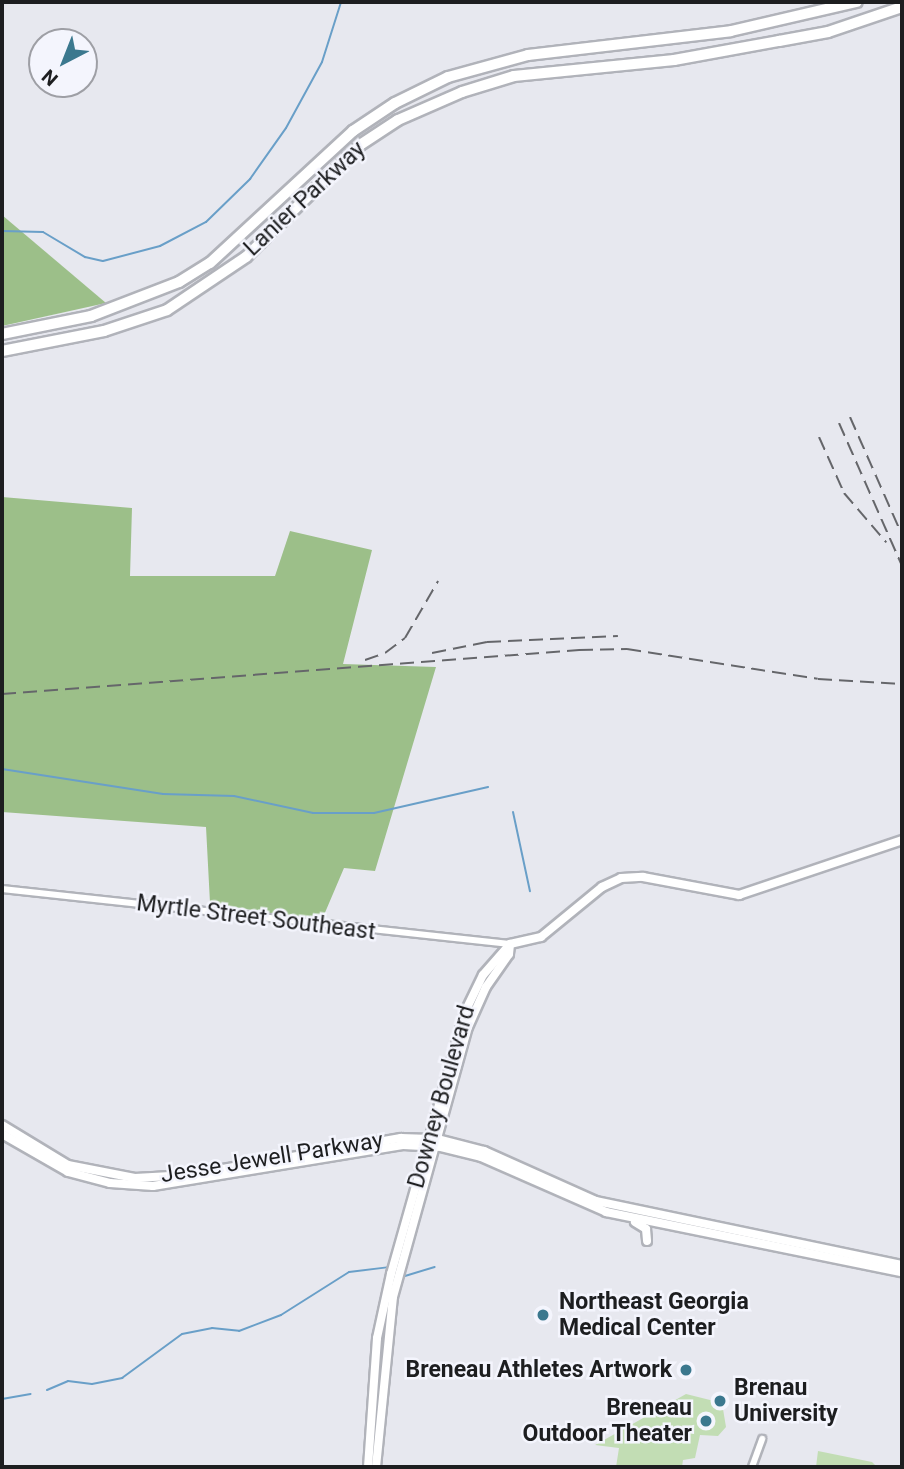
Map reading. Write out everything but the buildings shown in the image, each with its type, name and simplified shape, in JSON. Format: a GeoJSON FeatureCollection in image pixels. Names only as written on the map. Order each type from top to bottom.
{"type":"FeatureCollection","features":[{"type":"Feature","properties":{"kind":"highway","name":"Lanier Parkway"},"geometry":{"type":"LineString","coordinates":[[2,334],[91,316],[179,282],[210,263],[353,131],[395,103],[448,77],[517,57],[731,31],[858,2]]}},
{"type":"Feature","properties":{"kind":"highway","name":"Lanier Parkway"},"geometry":{"type":"LineString","coordinates":[[2,351],[104,331],[167,310],[246,257],[360,145],[398,120],[463,92],[514,76],[674,60],[791,39],[902,7]]}},
{"type":"Feature","properties":{"kind":"main road"},"geometry":{"type":"LineString","coordinates":[[510,944],[541,937],[602,887],[621,878],[643,877],[739,895],[902,840]]}},
{"type":"Feature","properties":{"kind":"main road","name":"Downey Boulevard"},"geometry":{"type":"LineString","coordinates":[[368,1467],[378,1416],[392,1305],[470,999],[489,967],[510,944]]}},
{"type":"Feature","properties":{"kind":"main road","name":"Jesse Jewell Parkway"},"geometry":{"type":"LineString","coordinates":[[2,1125],[68,1164],[135,1178],[188,1175],[401,1138],[433,1142]]}},
{"type":"Feature","properties":{"kind":"main road","name":"Jesse Jewell Parkway"},"geometry":{"type":"LineString","coordinates":[[2,1134],[47,1164],[77,1175],[153,1186],[433,1142]]}},
{"type":"Feature","properties":{"kind":"main road"},"geometry":{"type":"LineString","coordinates":[[433,1142],[481,1157],[644,1226],[647,1241]]}},
{"type":"Feature","properties":{"kind":"main road"},"geometry":{"type":"LineString","coordinates":[[433,1142],[484,1151],[596,1201],[902,1265]]}},
{"type":"Feature","properties":{"kind":"main road","name":"Downey Boulevard"},"geometry":{"type":"LineString","coordinates":[[378,1416],[374,1404],[382,1310],[421,1169],[433,1142]]}},
{"type":"Feature","properties":{"kind":"main road"},"geometry":{"type":"LineString","coordinates":[[403,1145],[420,1156],[421,1169]]}},
{"type":"Feature","properties":{"kind":"main road"},"geometry":{"type":"LineString","coordinates":[[606,1212],[902,1272]]}},
{"type":"Feature","properties":{"kind":"main road"},"geometry":{"type":"LineString","coordinates":[[376,1467],[381,1428],[378,1416]]}},
{"type":"Feature","properties":{"kind":"street","name":"Myrtle Street Southeast"},"geometry":{"type":"LineString","coordinates":[[2,889],[510,944]]}},
{"type":"Feature","properties":{"kind":"street"},"geometry":{"type":"LineString","coordinates":[[752,1467],[762,1439]]}},
{"type":"Feature","properties":{"kind":"green space"},"geometry":{"type":"Polygon","coordinates":[[[2,215],[106,303],[2,326],[2,215]]]}},
{"type":"Feature","properties":{"kind":"green space"},"geometry":{"type":"Polygon","coordinates":[[[2,497],[132,508],[130,576],[275,576],[290,531],[372,550],[343,664],[436,667],[375,871],[344,868],[321,922],[210,903],[206,827],[2,812],[2,497]]]}},
{"type":"Feature","properties":{"kind":"green space"},"geometry":{"type":"Polygon","coordinates":[[[686,1394],[722,1403],[726,1427],[718,1436],[700,1435],[695,1458],[683,1460],[682,1467],[616,1467],[619,1448],[595,1445],[686,1394]]]}},
{"type":"Feature","properties":{"kind":"green space"},"geometry":{"type":"Polygon","coordinates":[[[818,1451],[872,1462],[876,1466],[816,1467],[818,1451]]]}},
{"type":"Feature","properties":{"kind":"waterway"},"geometry":{"type":"LineString","coordinates":[[2,231],[43,232],[85,257],[103,261],[160,246],[206,222],[250,179],[286,128],[322,62],[341,2]]}},
{"type":"Feature","properties":{"kind":"waterway"},"geometry":{"type":"LineString","coordinates":[[2,769],[163,794],[234,796],[313,813],[374,813],[488,787]]}},
{"type":"Feature","properties":{"kind":"waterway"},"geometry":{"type":"LineString","coordinates":[[513,812],[530,891]]}},
{"type":"Feature","properties":{"kind":"waterway"},"geometry":{"type":"LineString","coordinates":[[47,1390],[68,1381],[92,1384],[122,1378],[182,1334],[212,1328],[239,1331],[281,1315],[349,1272],[387,1267]]}},
{"type":"Feature","properties":{"kind":"waterway"},"geometry":{"type":"LineString","coordinates":[[405,1276],[435,1267]]}},
{"type":"Feature","properties":{"kind":"waterway"},"geometry":{"type":"LineString","coordinates":[[2,1399],[31,1394]]}},
{"type":"Feature","properties":{"kind":"railway"},"geometry":{"type":"LineString","coordinates":[[850,417],[902,535]]}},
{"type":"Feature","properties":{"kind":"railway"},"geometry":{"type":"LineString","coordinates":[[839,423],[902,566]]}},
{"type":"Feature","properties":{"kind":"railway"},"geometry":{"type":"LineString","coordinates":[[819,437],[844,493],[886,542]]}},
{"type":"Feature","properties":{"kind":"railway"},"geometry":{"type":"LineString","coordinates":[[365,660],[385,653],[405,638],[438,581]]}},
{"type":"Feature","properties":{"kind":"railway"},"geometry":{"type":"LineString","coordinates":[[432,653],[487,642],[618,636]]}},
{"type":"Feature","properties":{"kind":"railway"},"geometry":{"type":"LineString","coordinates":[[2,694],[579,650],[627,649],[818,679],[902,684]]}},
{"type":"Feature","properties":{"kind":"place","name":"Northeast Georgia Medical Center"},"geometry":{"type":"Point","coordinates":[543,1315]}},
{"type":"Feature","properties":{"kind":"place","name":"Breneau Athletes Artwork"},"geometry":{"type":"Point","coordinates":[686,1370]}},
{"type":"Feature","properties":{"kind":"place","name":"Brenau University"},"geometry":{"type":"Point","coordinates":[720,1401]}},
{"type":"Feature","properties":{"kind":"place","name":"Breneau Outdoor Theater"},"geometry":{"type":"Point","coordinates":[706,1421]}}]}
